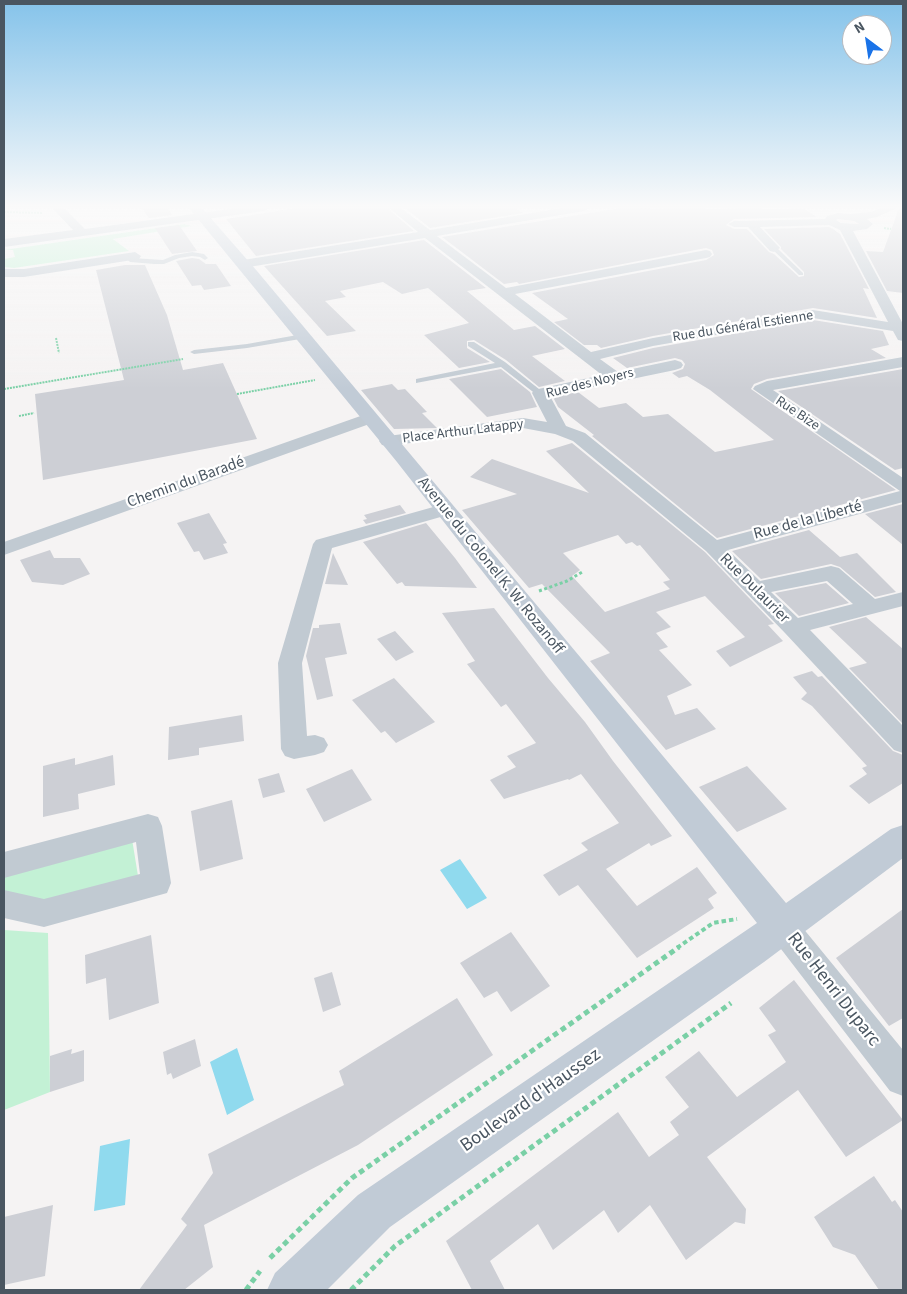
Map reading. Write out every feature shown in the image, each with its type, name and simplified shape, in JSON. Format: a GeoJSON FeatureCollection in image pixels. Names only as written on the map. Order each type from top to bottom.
{"type":"FeatureCollection","features":[{"type":"Feature","properties":{"kind":"street"},"geometry":{"type":"LineString","coordinates":[[4,273],[48,268]]}},
{"type":"Feature","properties":{"kind":"street","name":"Avenue du Colonel K. W. Rozanoff"},"geometry":{"type":"LineString","coordinates":[[246,268],[388,440],[782,926]]}},
{"type":"Feature","properties":{"kind":"street"},"geometry":{"type":"LineString","coordinates":[[473,268],[614,376]]}},
{"type":"Feature","properties":{"kind":"street"},"geometry":{"type":"LineString","coordinates":[[505,292],[630,268]]}},
{"type":"Feature","properties":{"kind":"street"},"geometry":{"type":"LineString","coordinates":[[868,268],[901,332]]}},
{"type":"Feature","properties":{"kind":"street","name":"Rue du Général Estienne"},"geometry":{"type":"LineString","coordinates":[[589,357],[653,342],[813,314],[901,332]]}},
{"type":"Feature","properties":{"kind":"street","name":"Rue Bize"},"geometry":{"type":"LineString","coordinates":[[903,362],[767,386],[761,389],[903,486]]}},
{"type":"Feature","properties":{"kind":"street","name":"Rue des Noyers"},"geometry":{"type":"LineString","coordinates":[[559,429],[540,393],[614,376],[675,365]]}},
{"type":"Feature","properties":{"kind":"street","name":"Chemin du Baradé"},"geometry":{"type":"LineString","coordinates":[[4,549],[369,418]]}},
{"type":"Feature","properties":{"kind":"street","name":"Place Arthur Latappy"},"geometry":{"type":"LineString","coordinates":[[388,440],[523,422],[559,429],[579,437],[594,447]]}},
{"type":"Feature","properties":{"kind":"street","name":"Rue Dulaurier"},"geometry":{"type":"LineString","coordinates":[[594,447],[712,547],[793,627],[903,743]]}},
{"type":"Feature","properties":{"kind":"street","name":"Rue de la Liberté"},"geometry":{"type":"LineString","coordinates":[[712,547],[903,496]]}},
{"type":"Feature","properties":{"kind":"street"},"geometry":{"type":"LineString","coordinates":[[315,745],[294,749],[290,663],[322,544],[444,510]]}},
{"type":"Feature","properties":{"kind":"street"},"geometry":{"type":"LineString","coordinates":[[754,589],[831,573],[870,607]]}},
{"type":"Feature","properties":{"kind":"street"},"geometry":{"type":"LineString","coordinates":[[793,627],[903,599]]}},
{"type":"Feature","properties":{"kind":"street"},"geometry":{"type":"LineString","coordinates":[[4,864],[148,826],[156,883],[44,913],[4,904]]}},
{"type":"Feature","properties":{"kind":"street","name":"Boulevard d'Haussez"},"geometry":{"type":"LineString","coordinates":[[274,1273],[374,1211],[782,926],[903,839]]}},
{"type":"Feature","properties":{"kind":"street","name":"Rue Henri Duparc"},"geometry":{"type":"LineString","coordinates":[[782,926],[903,1078]]}},
{"type":"Feature","properties":{"kind":"lane"},"geometry":{"type":"LineString","coordinates":[[795,268],[801,274]]}},
{"type":"Feature","properties":{"kind":"lane"},"geometry":{"type":"LineString","coordinates":[[194,352],[303,336]]}},
{"type":"Feature","properties":{"kind":"lane"},"geometry":{"type":"LineString","coordinates":[[471,344],[526,381],[540,393]]}},
{"type":"Feature","properties":{"kind":"lane"},"geometry":{"type":"LineString","coordinates":[[419,381],[502,364]]}},
{"type":"Feature","properties":{"kind":"path"},"geometry":{"type":"LineString","coordinates":[[56,338],[59,353]]}},
{"type":"Feature","properties":{"kind":"path"},"geometry":{"type":"LineString","coordinates":[[4,389],[200,357],[223,349]]}},
{"type":"Feature","properties":{"kind":"path"},"geometry":{"type":"LineString","coordinates":[[237,394],[322,378]]}},
{"type":"Feature","properties":{"kind":"path"},"geometry":{"type":"LineString","coordinates":[[19,416],[34,413]]}},
{"type":"Feature","properties":{"kind":"path"},"geometry":{"type":"LineString","coordinates":[[533,593],[567,581],[584,571]]}},
{"type":"Feature","properties":{"kind":"path"},"geometry":{"type":"LineString","coordinates":[[246,1290],[274,1273],[352,1178],[713,923],[736,919],[782,926]]}},
{"type":"Feature","properties":{"kind":"path"},"geometry":{"type":"LineString","coordinates":[[351,1290],[395,1246],[738,998]]}},
{"type":"Feature","properties":{"kind":"green space"},"geometry":{"type":"Polygon","coordinates":[[[126,838],[132,839],[138,876],[44,906],[4,898],[4,872],[126,838]]]}},
{"type":"Feature","properties":{"kind":"green space"},"geometry":{"type":"Polygon","coordinates":[[[4,930],[48,933],[50,1092],[4,1110],[4,930]]]}},
{"type":"Feature","properties":{"kind":"water"},"geometry":{"type":"Polygon","coordinates":[[[460,859],[487,898],[467,909],[440,870],[460,859]]]}},
{"type":"Feature","properties":{"kind":"water"},"geometry":{"type":"Polygon","coordinates":[[[237,1048],[254,1100],[227,1115],[210,1062],[237,1048]]]}},
{"type":"Feature","properties":{"kind":"water"},"geometry":{"type":"Polygon","coordinates":[[[130,1139],[125,1205],[94,1211],[100,1146],[130,1139]]]}},
{"type":"Feature","properties":{"kind":"building"},"geometry":{"type":"Polygon","coordinates":[[[146,268],[167,315],[183,370],[223,363],[257,439],[43,480],[35,394],[124,380],[96,270],[146,268]]]}},
{"type":"Feature","properties":{"kind":"building"},"geometry":{"type":"Polygon","coordinates":[[[181,268],[219,268],[231,286],[204,290],[201,285],[192,286],[181,268]]]}},
{"type":"Feature","properties":{"kind":"building"},"geometry":{"type":"Polygon","coordinates":[[[266,268],[461,268],[486,288],[467,291],[514,330],[535,326],[565,349],[532,356],[565,381],[539,387],[506,360],[474,340],[467,341],[467,348],[490,362],[459,368],[424,335],[469,323],[428,288],[402,294],[383,282],[340,291],[346,297],[325,301],[356,331],[327,336],[266,268]]]}},
{"type":"Feature","properties":{"kind":"building"},"geometry":{"type":"Polygon","coordinates":[[[483,268],[600,268],[519,284],[517,282],[504,284],[483,268]]]}},
{"type":"Feature","properties":{"kind":"building"},"geometry":{"type":"Polygon","coordinates":[[[662,268],[790,268],[799,277],[804,276],[804,272],[800,268],[858,268],[869,289],[863,288],[877,318],[813,308],[653,336],[601,348],[597,345],[584,345],[554,322],[568,319],[532,293],[662,268]]]}},
{"type":"Feature","properties":{"kind":"building"},"geometry":{"type":"Polygon","coordinates":[[[875,268],[903,268],[903,293],[887,291],[875,268]]]}},
{"type":"Feature","properties":{"kind":"building"},"geometry":{"type":"Polygon","coordinates":[[[813,320],[883,331],[889,345],[871,349],[886,358],[767,379],[754,384],[751,389],[896,490],[717,538],[558,407],[553,397],[578,392],[599,408],[626,403],[643,417],[668,414],[715,452],[774,440],[710,390],[687,376],[679,378],[672,373],[683,369],[685,364],[682,360],[675,358],[627,368],[613,358],[653,348],[813,320]]]}},
{"type":"Feature","properties":{"kind":"building"},"geometry":{"type":"Polygon","coordinates":[[[501,369],[530,392],[537,407],[487,417],[449,379],[501,369]]]}},
{"type":"Feature","properties":{"kind":"building"},"geometry":{"type":"Polygon","coordinates":[[[903,369],[903,468],[895,470],[778,391],[903,369]]]}},
{"type":"Feature","properties":{"kind":"building"},"geometry":{"type":"Polygon","coordinates":[[[392,384],[398,390],[405,389],[427,412],[422,413],[437,428],[394,429],[361,390],[392,384]]]}},
{"type":"Feature","properties":{"kind":"building"},"geometry":{"type":"Polygon","coordinates":[[[572,443],[705,552],[774,624],[768,625],[783,641],[730,667],[716,651],[745,637],[705,596],[656,612],[671,627],[656,633],[668,647],[659,650],[692,685],[667,696],[675,715],[697,708],[716,729],[666,750],[590,661],[610,653],[542,584],[529,588],[462,510],[517,494],[470,477],[492,459],[589,493],[546,451],[572,443]],[[618,535],[563,553],[580,570],[572,576],[605,612],[670,589],[663,582],[670,580],[640,545],[637,546],[632,542],[626,544],[618,535]]]}},
{"type":"Feature","properties":{"kind":"building"},"geometry":{"type":"Polygon","coordinates":[[[903,504],[903,545],[865,514],[903,504]]]}},
{"type":"Feature","properties":{"kind":"building"},"geometry":{"type":"Polygon","coordinates":[[[400,505],[406,513],[366,524],[363,520],[367,519],[364,515],[400,505]]]}},
{"type":"Feature","properties":{"kind":"building"},"geometry":{"type":"Polygon","coordinates":[[[209,513],[227,543],[223,544],[228,553],[204,560],[199,551],[194,552],[177,523],[209,513]]]}},
{"type":"Feature","properties":{"kind":"building"},"geometry":{"type":"Polygon","coordinates":[[[426,523],[477,588],[405,586],[402,582],[397,584],[363,542],[426,523]]]}},
{"type":"Feature","properties":{"kind":"building"},"geometry":{"type":"Polygon","coordinates":[[[809,530],[840,557],[857,553],[896,592],[875,597],[840,567],[831,564],[761,579],[732,551],[809,530]]]}},
{"type":"Feature","properties":{"kind":"building"},"geometry":{"type":"Polygon","coordinates":[[[50,550],[54,558],[80,558],[90,574],[63,585],[32,582],[20,560],[50,550]]]}},
{"type":"Feature","properties":{"kind":"building"},"geometry":{"type":"Polygon","coordinates":[[[333,553],[348,585],[325,584],[333,553]]]}},
{"type":"Feature","properties":{"kind":"building"},"geometry":{"type":"Polygon","coordinates":[[[826,583],[849,603],[799,616],[775,593],[826,583]]]}},
{"type":"Feature","properties":{"kind":"building"},"geometry":{"type":"Polygon","coordinates":[[[494,608],[585,722],[672,836],[651,846],[649,843],[606,869],[637,906],[697,867],[717,893],[708,899],[714,908],[637,958],[578,885],[559,896],[543,875],[588,850],[581,843],[619,823],[581,774],[569,780],[504,799],[490,780],[516,767],[507,756],[536,743],[506,704],[501,707],[467,664],[475,661],[442,613],[494,608]]]}},
{"type":"Feature","properties":{"kind":"building"},"geometry":{"type":"Polygon","coordinates":[[[866,617],[903,649],[903,724],[849,668],[867,663],[829,627],[866,617]]]}},
{"type":"Feature","properties":{"kind":"building"},"geometry":{"type":"Polygon","coordinates":[[[340,623],[347,654],[325,658],[333,696],[317,700],[306,656],[313,628],[319,628],[319,625],[340,623]]]}},
{"type":"Feature","properties":{"kind":"building"},"geometry":{"type":"Polygon","coordinates":[[[395,631],[414,652],[396,661],[377,639],[395,631]]]}},
{"type":"Feature","properties":{"kind":"building"},"geometry":{"type":"Polygon","coordinates":[[[812,671],[818,677],[822,676],[893,751],[903,755],[903,783],[869,804],[849,786],[867,774],[862,768],[867,766],[812,706],[801,699],[807,693],[793,677],[812,671]]]}},
{"type":"Feature","properties":{"kind":"building"},"geometry":{"type":"Polygon","coordinates":[[[394,678],[435,722],[396,743],[385,731],[381,733],[352,700],[394,678]]]}},
{"type":"Feature","properties":{"kind":"building"},"geometry":{"type":"Polygon","coordinates":[[[242,715],[244,741],[199,748],[199,755],[168,760],[169,727],[242,715]]]}},
{"type":"Feature","properties":{"kind":"building"},"geometry":{"type":"Polygon","coordinates":[[[113,755],[115,785],[78,794],[79,809],[43,817],[43,766],[75,758],[75,765],[113,755]]]}},
{"type":"Feature","properties":{"kind":"building"},"geometry":{"type":"Polygon","coordinates":[[[747,766],[787,809],[737,832],[699,787],[747,766]]]}},
{"type":"Feature","properties":{"kind":"building"},"geometry":{"type":"Polygon","coordinates":[[[352,769],[372,800],[324,822],[306,789],[352,769]]]}},
{"type":"Feature","properties":{"kind":"building"},"geometry":{"type":"Polygon","coordinates":[[[279,773],[285,792],[263,798],[258,779],[279,773]]]}},
{"type":"Feature","properties":{"kind":"building"},"geometry":{"type":"Polygon","coordinates":[[[232,800],[243,859],[200,871],[191,811],[232,800]]]}},
{"type":"Feature","properties":{"kind":"building"},"geometry":{"type":"Polygon","coordinates":[[[903,909],[903,1018],[889,1026],[836,958],[903,909]]]}},
{"type":"Feature","properties":{"kind":"building"},"geometry":{"type":"Polygon","coordinates":[[[511,932],[550,986],[511,1012],[497,991],[484,998],[460,963],[511,932]]]}},
{"type":"Feature","properties":{"kind":"building"},"geometry":{"type":"Polygon","coordinates":[[[151,935],[159,1003],[109,1020],[106,978],[86,984],[85,955],[151,935]]]}},
{"type":"Feature","properties":{"kind":"building"},"geometry":{"type":"Polygon","coordinates":[[[332,972],[341,1005],[323,1012],[314,978],[332,972]]]}},
{"type":"Feature","properties":{"kind":"building"},"geometry":{"type":"Polygon","coordinates":[[[794,980],[903,1120],[846,1157],[798,1090],[707,1157],[746,1209],[745,1224],[735,1222],[686,1260],[650,1205],[618,1233],[604,1210],[553,1250],[538,1224],[490,1261],[505,1290],[472,1290],[446,1241],[618,1112],[649,1157],[679,1135],[670,1122],[689,1107],[665,1077],[699,1051],[737,1097],[786,1062],[768,1035],[776,1031],[759,1008],[794,980]]]}},
{"type":"Feature","properties":{"kind":"building"},"geometry":{"type":"Polygon","coordinates":[[[457,998],[493,1055],[358,1145],[204,1225],[213,1267],[184,1290],[139,1290],[187,1225],[181,1219],[213,1173],[208,1154],[344,1085],[339,1071],[457,998]]]}},
{"type":"Feature","properties":{"kind":"building"},"geometry":{"type":"Polygon","coordinates":[[[195,1039],[201,1066],[173,1079],[171,1073],[167,1075],[163,1052],[195,1039]]]}},
{"type":"Feature","properties":{"kind":"building"},"geometry":{"type":"Polygon","coordinates":[[[72,1049],[71,1054],[84,1050],[84,1081],[50,1092],[50,1056],[72,1049]]]}},
{"type":"Feature","properties":{"kind":"building"},"geometry":{"type":"Polygon","coordinates":[[[874,1176],[892,1202],[895,1200],[903,1212],[903,1290],[879,1290],[855,1255],[833,1247],[814,1217],[874,1176]]]}},
{"type":"Feature","properties":{"kind":"building"},"geometry":{"type":"Polygon","coordinates":[[[53,1205],[45,1276],[4,1285],[4,1217],[53,1205]]]}}]}
